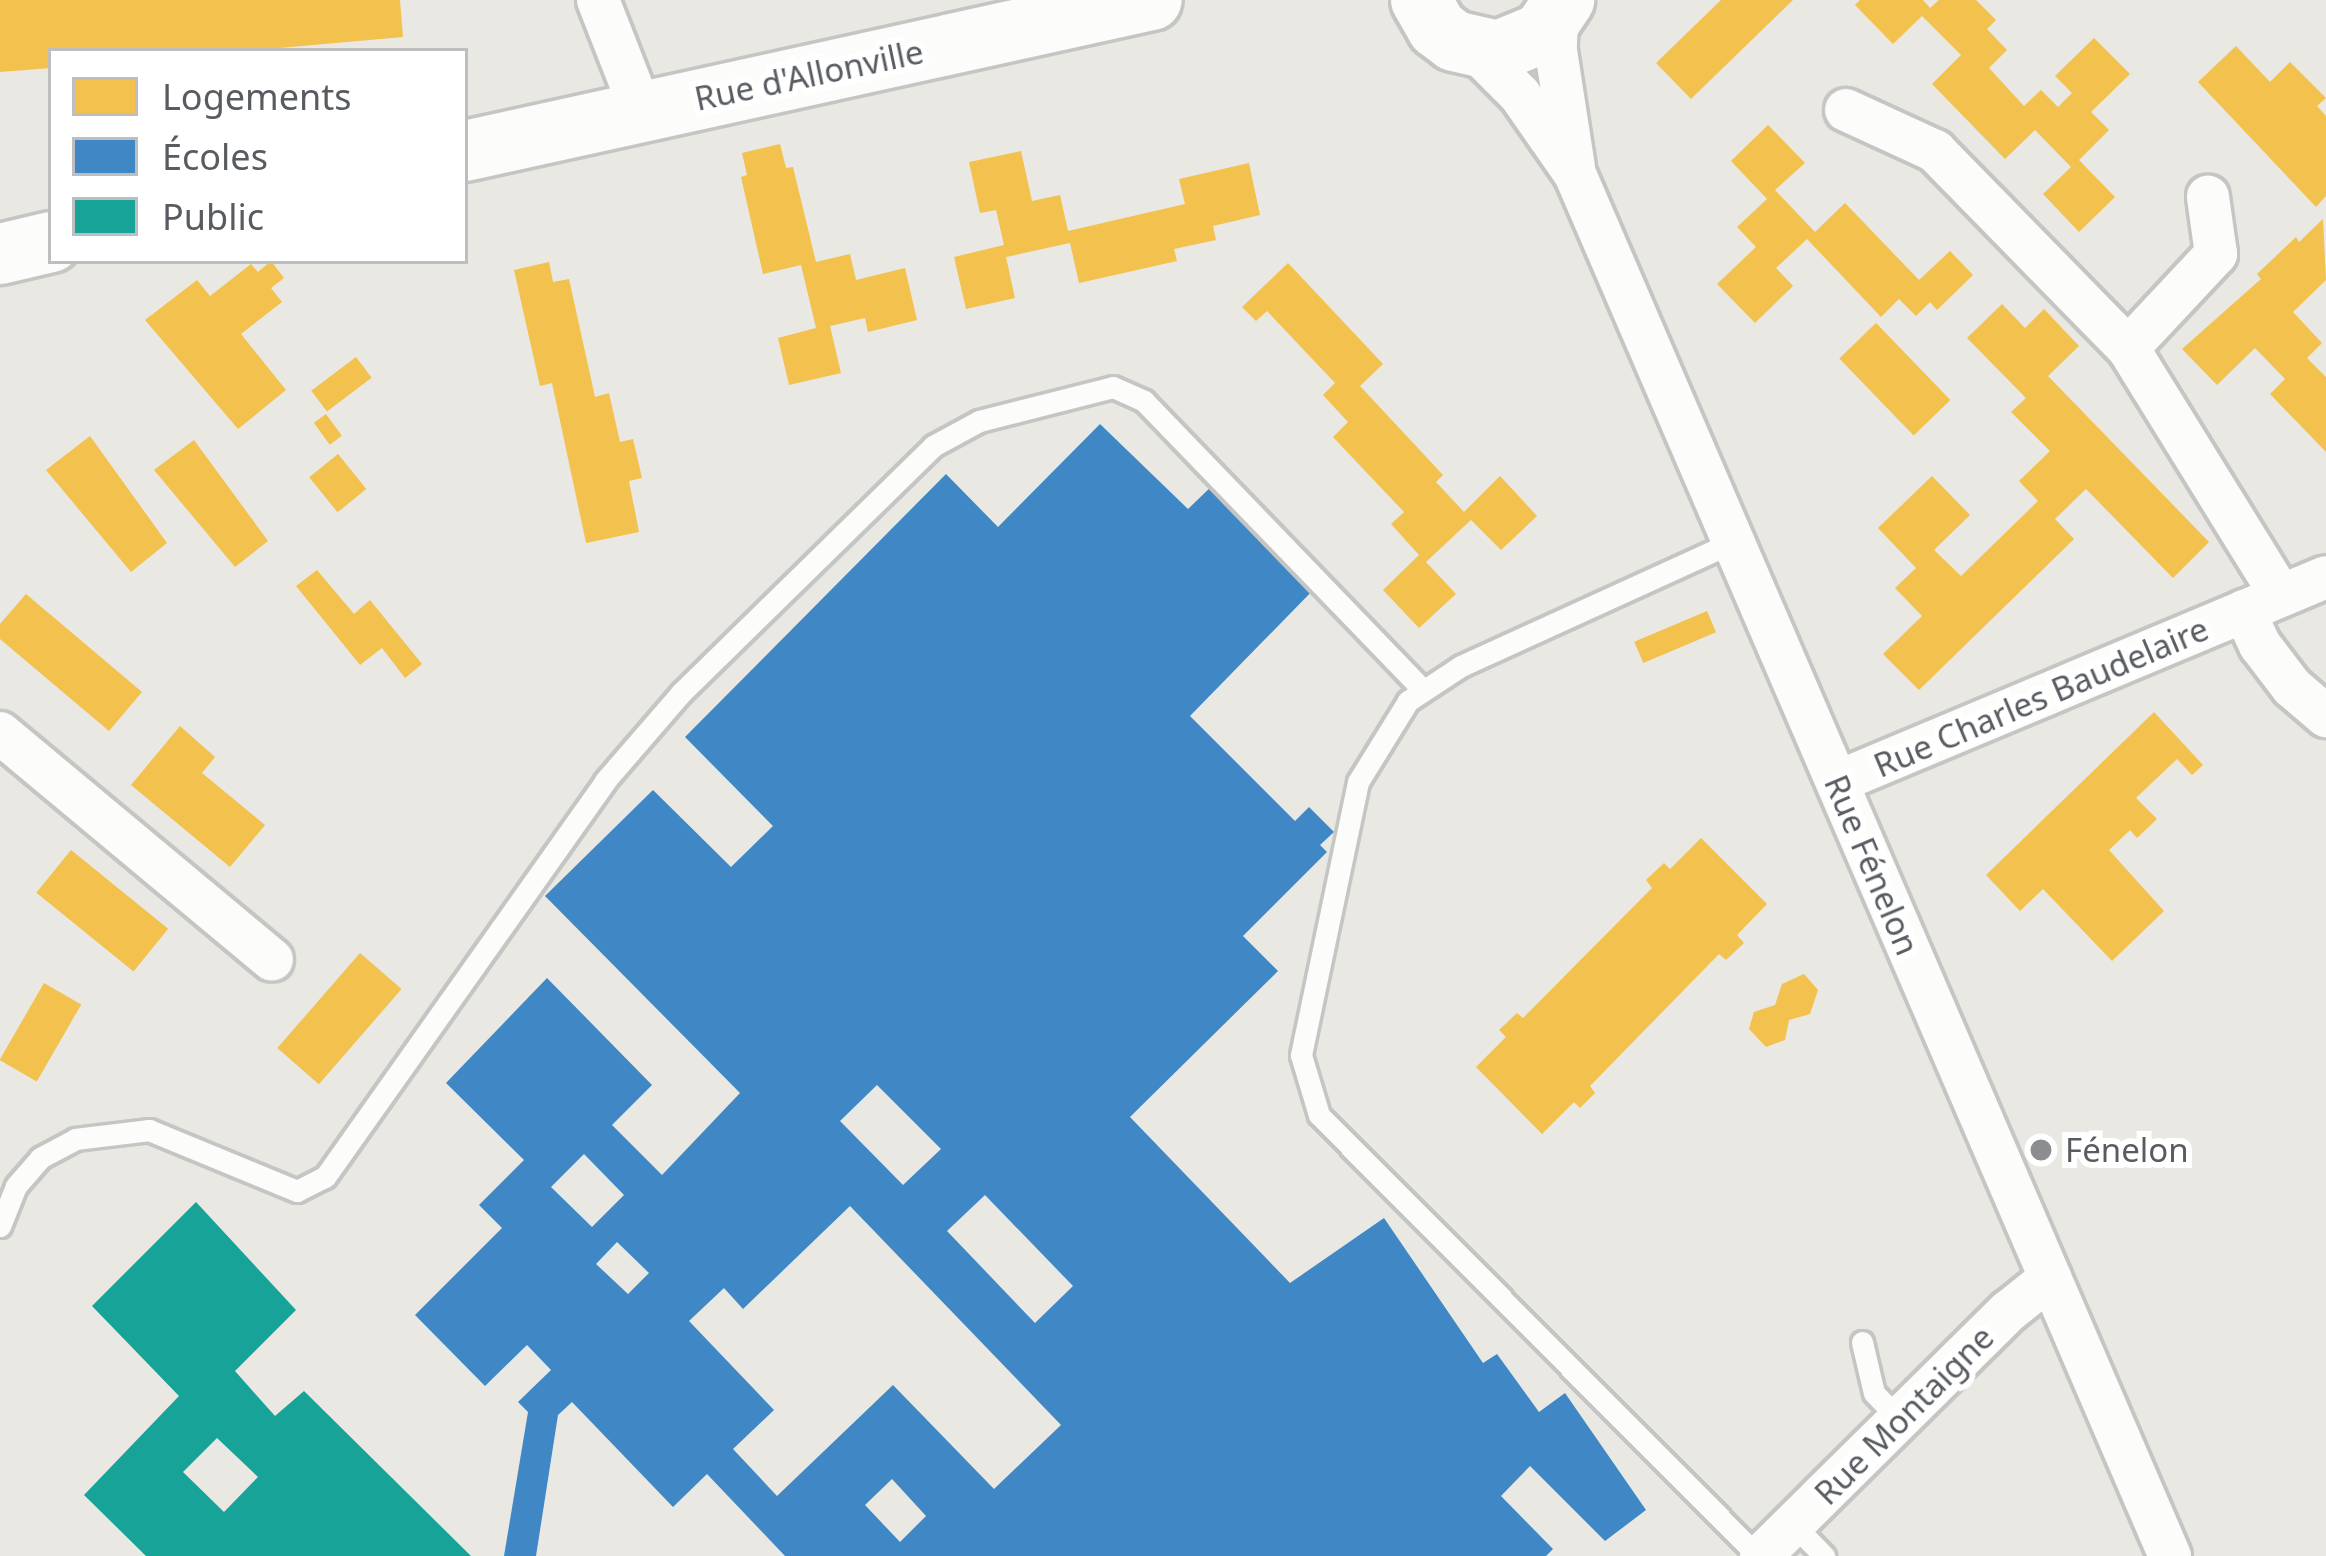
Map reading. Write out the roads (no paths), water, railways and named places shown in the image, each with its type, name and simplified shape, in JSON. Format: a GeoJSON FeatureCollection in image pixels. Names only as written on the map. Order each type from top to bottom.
{"type":"FeatureCollection","features":[{"type":"Feature","properties":{"kind":"main road","name":"Rue d'Allonville"},"geometry":{"type":"LineString","coordinates":[[468,151],[1152,0]]}},
{"type":"Feature","properties":{"kind":"main road"},"geometry":{"type":"LineString","coordinates":[[1413,4],[1437,28],[1474,49],[1521,46],[1560,7]]}},
{"type":"Feature","properties":{"kind":"main road"},"geometry":{"type":"LineString","coordinates":[[0,254],[48,243]]}},
{"type":"Feature","properties":{"kind":"street"},"geometry":{"type":"LineString","coordinates":[[598,0],[642,112]]}},
{"type":"Feature","properties":{"kind":"street","name":"Rue Fénelon"},"geometry":{"type":"LineString","coordinates":[[1560,7],[1556,51],[1574,174]]}},
{"type":"Feature","properties":{"kind":"street","name":"Rue Fénelon"},"geometry":{"type":"LineString","coordinates":[[1474,49],[1520,95],[1574,174],[2170,1556]]}},
{"type":"Feature","properties":{"kind":"street"},"geometry":{"type":"LineString","coordinates":[[1846,110],[1935,151],[2128,348],[2262,604]]}},
{"type":"Feature","properties":{"kind":"street"},"geometry":{"type":"LineString","coordinates":[[2128,348],[2216,254],[2207,197]]}},
{"type":"Feature","properties":{"kind":"street","name":"Rue Charles Baudelaire"},"geometry":{"type":"LineString","coordinates":[[1837,782],[2326,577]]}},
{"type":"Feature","properties":{"kind":"street","name":"Rue Charles Baudelaire"},"geometry":{"type":"LineString","coordinates":[[2262,604],[2260,645],[2292,687],[2326,716]]}},
{"type":"Feature","properties":{"kind":"street"},"geometry":{"type":"LineString","coordinates":[[0,733],[272,960]]}},
{"type":"Feature","properties":{"kind":"street","name":"Rue Montaigne"},"geometry":{"type":"LineString","coordinates":[[1760,1556],[2008,1311],[2050,1278]]}},
{"type":"Feature","properties":{"kind":"lane"},"geometry":{"type":"LineString","coordinates":[[0,1226],[16,1186],[40,1158],[75,1139],[149,1130],[297,1191],[325,1178],[605,781],[650,728],[933,446],[979,421],[1113,387],[1144,401],[1423,690]]}},
{"type":"Feature","properties":{"kind":"lane"},"geometry":{"type":"LineString","coordinates":[[1733,542],[1461,666],[1408,700],[1358,782],[1300,1055],[1319,1115],[1760,1556]]}},
{"type":"Feature","properties":{"kind":"lane"},"geometry":{"type":"LineString","coordinates":[[1862,1342],[1874,1393],[1898,1418]]}},
{"type":"Feature","properties":{"kind":"lane"},"geometry":{"type":"LineString","coordinates":[[1793,1524],[1824,1556]]}},
{"type":"Feature","properties":{"kind":"place","name":"Fénelon"},"geometry":{"type":"Point","coordinates":[2041,1150]}}]}
